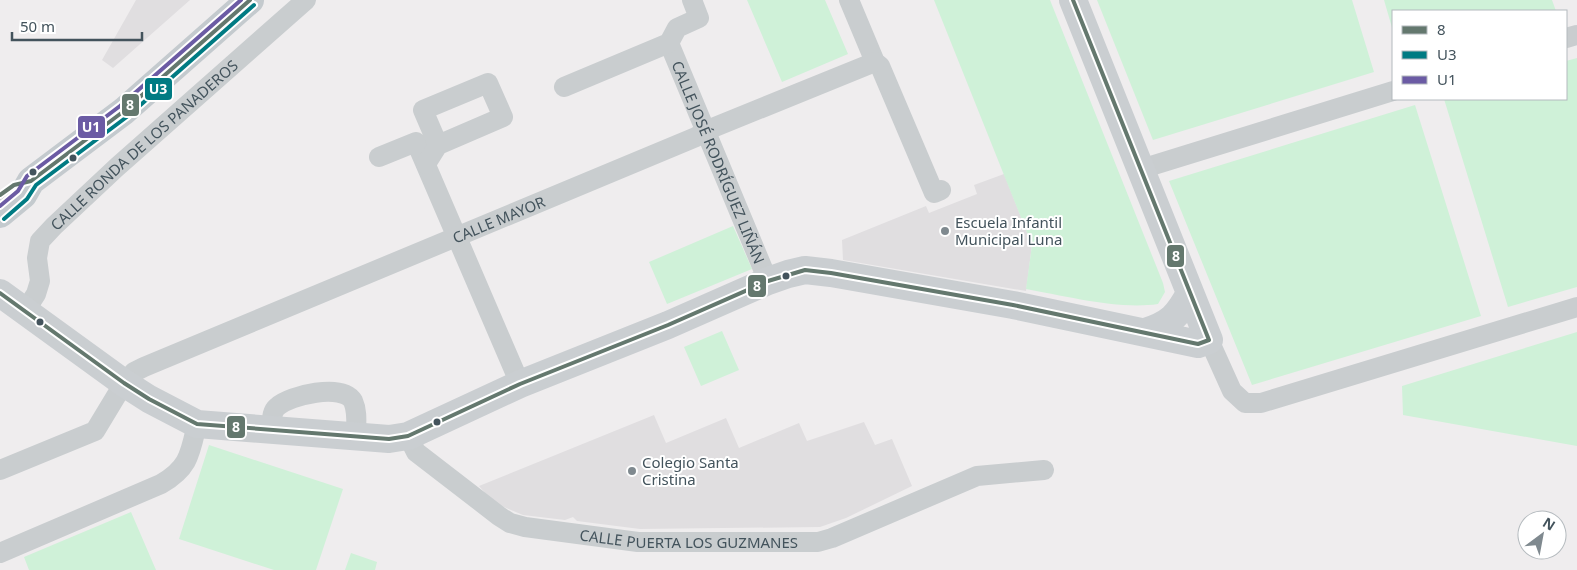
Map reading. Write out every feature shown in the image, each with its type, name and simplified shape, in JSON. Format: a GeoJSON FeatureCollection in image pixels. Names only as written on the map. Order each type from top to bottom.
{"type":"FeatureCollection","features":[{"type":"Feature","properties":{"kind":"main road"},"geometry":{"type":"LineString","coordinates":[[0,214],[23,195],[31,181],[124,110],[250,0]]}},
{"type":"Feature","properties":{"kind":"main road"},"geometry":{"type":"LineString","coordinates":[[0,195],[13,185],[24,181],[31,181]]}},
{"type":"Feature","properties":{"kind":"street","name":"CALLE RONDA DE LOS PANADEROS"},"geometry":{"type":"LineString","coordinates":[[25,311],[36,294],[40,281],[37,258],[40,241],[117,167],[306,0]]}},
{"type":"Feature","properties":{"kind":"street"},"geometry":{"type":"LineString","coordinates":[[564,87],[669,43],[676,28],[699,18],[692,0]]}},
{"type":"Feature","properties":{"kind":"street"},"geometry":{"type":"LineString","coordinates":[[849,0],[875,62],[880,66],[938,191]]}},
{"type":"Feature","properties":{"kind":"street"},"geometry":{"type":"LineString","coordinates":[[1073,0],[1209,340],[1232,391],[1244,403],[1261,403],[1577,307]]}},
{"type":"Feature","properties":{"kind":"street","name":"CALLE JOSÉ RODRÍGUEZ LIÑÁN"},"geometry":{"type":"LineString","coordinates":[[669,43],[768,281]]}},
{"type":"Feature","properties":{"kind":"street","name":"CALLE MAYOR"},"geometry":{"type":"LineString","coordinates":[[0,470],[95,431],[124,383],[134,372],[144,367],[698,136],[705,131],[875,62]]}},
{"type":"Feature","properties":{"kind":"street"},"geometry":{"type":"LineString","coordinates":[[1141,170],[1392,92]]}},
{"type":"Feature","properties":{"kind":"street"},"geometry":{"type":"LineString","coordinates":[[379,157],[416,142],[520,384]]}},
{"type":"Feature","properties":{"kind":"street"},"geometry":{"type":"LineString","coordinates":[[426,164],[438,145]]}},
{"type":"Feature","properties":{"kind":"street"},"geometry":{"type":"LineString","coordinates":[[0,293],[124,383],[149,399],[197,424],[389,438],[408,436],[520,384],[668,325],[768,281],[805,270],[1013,305],[1198,344],[1209,340]]}},
{"type":"Feature","properties":{"kind":"street"},"geometry":{"type":"LineString","coordinates":[[1145,332],[1173,320],[1190,294]]}},
{"type":"Feature","properties":{"kind":"street"},"geometry":{"type":"LineString","coordinates":[[271,429],[273,413],[277,406],[305,393],[317,391],[344,394],[352,399],[356,410],[356,436]]}},
{"type":"Feature","properties":{"kind":"street"},"geometry":{"type":"LineString","coordinates":[[0,553],[161,484],[173,477],[183,468],[190,452],[197,424]]}},
{"type":"Feature","properties":{"kind":"street","name":"CALLE PUERTA LOS GUZMANES"},"geometry":{"type":"LineString","coordinates":[[408,436],[416,452],[510,523],[525,527],[638,542],[818,542],[832,538],[977,476],[1044,470]]}},
{"type":"Feature","properties":{"kind":"street"},"geometry":{"type":"LineString","coordinates":[[0,562],[3,570]]}},
{"type":"Feature","properties":{"kind":"shaded area"},"geometry":{"type":"Polygon","coordinates":[[[136,0],[190,0],[113,68],[102,60],[136,0]]]}},
{"type":"Feature","properties":{"kind":"shaded area","name":"Escuela Infantil Municipal Luna"},"geometry":{"type":"Polygon","coordinates":[[[1004,174],[1032,245],[1026,291],[843,260],[842,240],[926,206],[929,213],[977,194],[974,185],[1004,174]]]}},
{"type":"Feature","properties":{"kind":"shaded area","name":"Colegio Santa Cristina"},"geometry":{"type":"Polygon","coordinates":[[[654,415],[666,443],[726,418],[739,448],[799,423],[807,441],[864,422],[875,445],[892,439],[912,486],[846,518],[820,527],[640,529],[577,521],[573,517],[565,520],[523,515],[494,503],[479,486],[654,415]]]}},
{"type":"Feature","properties":{"kind":"green space"},"geometry":{"type":"Polygon","coordinates":[[[747,0],[825,0],[848,54],[782,82],[747,0]]]}},
{"type":"Feature","properties":{"kind":"green space"},"geometry":{"type":"Polygon","coordinates":[[[934,0],[1050,0],[1163,283],[1165,292],[1158,304],[1110,304],[1026,289],[1032,245],[934,0]]]}},
{"type":"Feature","properties":{"kind":"green space"},"geometry":{"type":"Polygon","coordinates":[[[1097,0],[1352,0],[1374,72],[1153,140],[1097,0]]]}},
{"type":"Feature","properties":{"kind":"green space"},"geometry":{"type":"Polygon","coordinates":[[[1384,0],[1552,0],[1556,10],[1392,10],[1392,28],[1384,0]]]}},
{"type":"Feature","properties":{"kind":"green space"},"geometry":{"type":"Polygon","coordinates":[[[1577,58],[1577,287],[1508,307],[1444,100],[1567,100],[1567,61],[1577,58]]]}},
{"type":"Feature","properties":{"kind":"green space"},"geometry":{"type":"Polygon","coordinates":[[[1415,105],[1481,316],[1252,385],[1169,181],[1415,105]]]}},
{"type":"Feature","properties":{"kind":"green space"},"geometry":{"type":"Polygon","coordinates":[[[733,226],[752,269],[667,304],[649,262],[733,226]]]}},
{"type":"Feature","properties":{"kind":"green space"},"geometry":{"type":"Polygon","coordinates":[[[722,331],[739,370],[701,386],[684,347],[722,331]]]}},
{"type":"Feature","properties":{"kind":"green space"},"geometry":{"type":"Polygon","coordinates":[[[1577,332],[1577,446],[1403,415],[1402,386],[1577,332]]]}},
{"type":"Feature","properties":{"kind":"green space"},"geometry":{"type":"Polygon","coordinates":[[[209,445],[343,489],[316,570],[274,570],[179,539],[209,445]]]}},
{"type":"Feature","properties":{"kind":"green space"},"geometry":{"type":"Polygon","coordinates":[[[131,512],[156,570],[29,570],[24,557],[131,512]]]}},
{"type":"Feature","properties":{"kind":"green space"},"geometry":{"type":"Polygon","coordinates":[[[351,553],[377,562],[375,570],[345,570],[351,553]]]}},
{"type":"Feature","properties":{"kind":"transit line","name":"U1"},"geometry":{"type":"LineString","coordinates":[[0,206],[18,191],[27,176],[120,106],[241,0]]}},
{"type":"Feature","properties":{"kind":"transit line","name":"8"},"geometry":{"type":"LineString","coordinates":[[0,195],[14,185],[31,181],[124,111],[250,0]]}},
{"type":"Feature","properties":{"kind":"transit line","name":"8"},"geometry":{"type":"LineString","coordinates":[[0,293],[124,383],[149,399],[197,424],[389,439],[408,436],[520,384],[668,325],[768,281],[805,270],[1013,305],[1198,344],[1209,340],[1073,0]]}},
{"type":"Feature","properties":{"kind":"transit line","name":"U3"},"geometry":{"type":"LineString","coordinates":[[4,219],[27,199],[36,185],[128,116],[254,5]]}},
{"type":"Feature","properties":{"kind":"place","name":"Escuela Infantil Municipal Luna"},"geometry":{"type":"Point","coordinates":[945,231]}},
{"type":"Feature","properties":{"kind":"place","name":"Colegio Santa Cristina"},"geometry":{"type":"Point","coordinates":[632,471]}}]}
